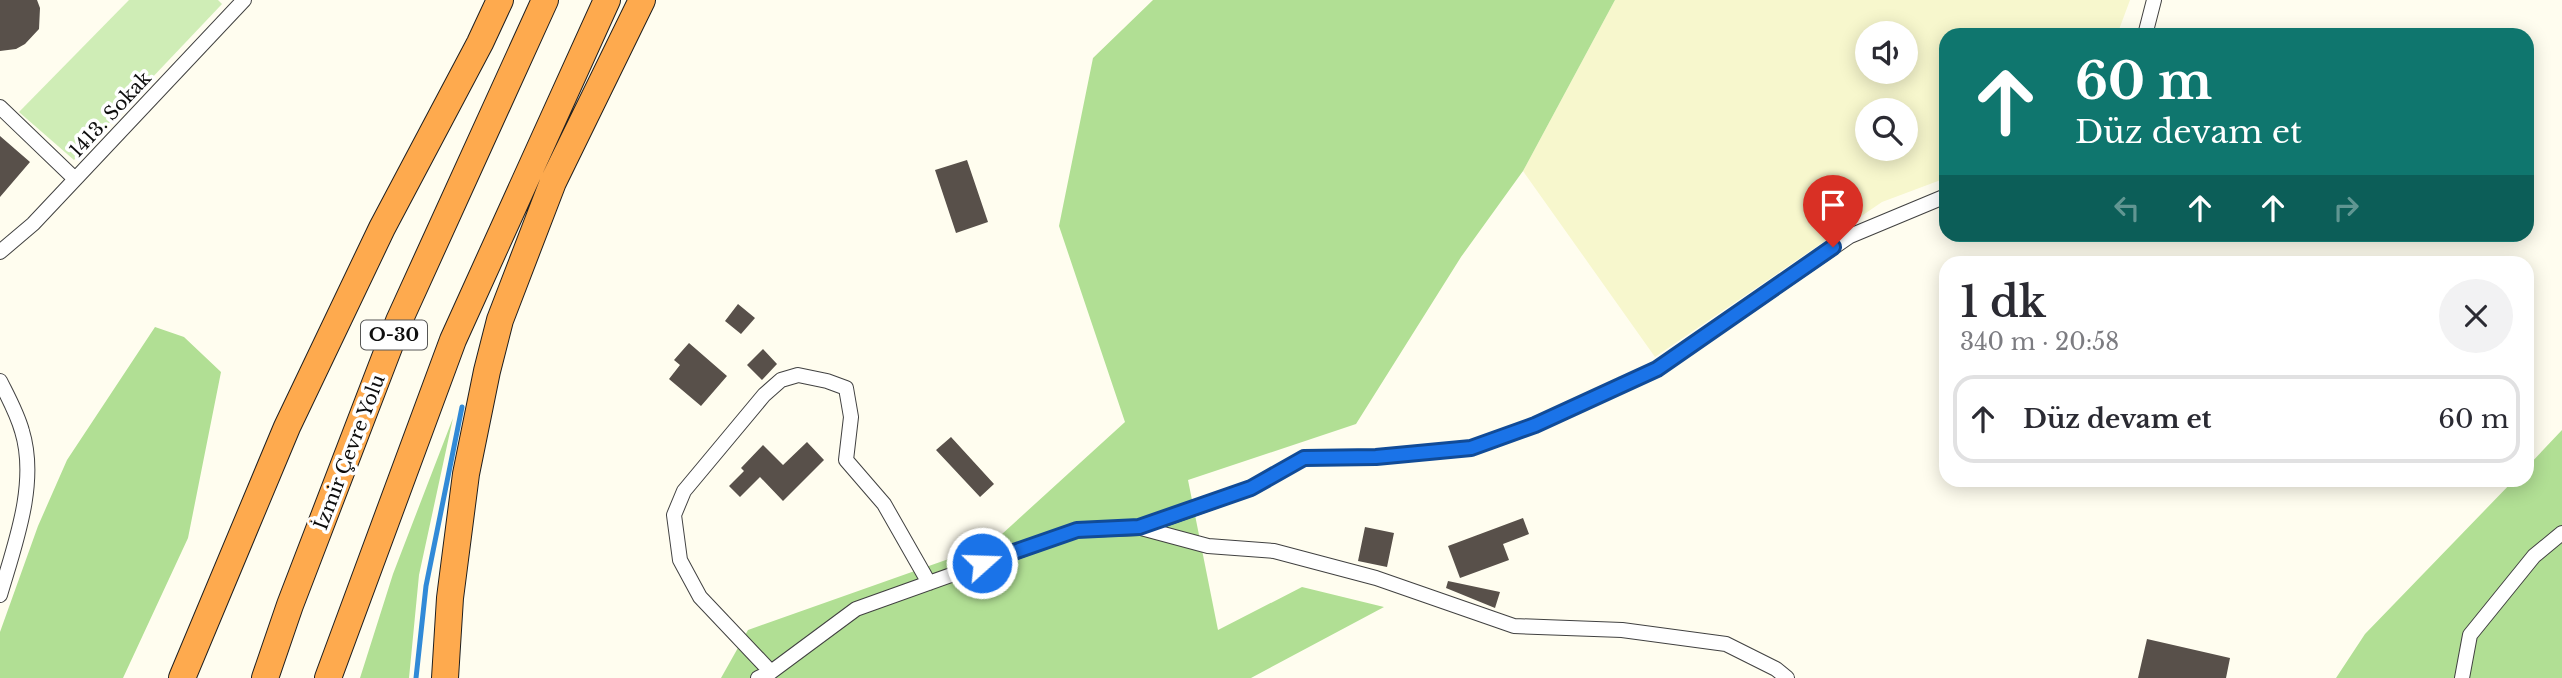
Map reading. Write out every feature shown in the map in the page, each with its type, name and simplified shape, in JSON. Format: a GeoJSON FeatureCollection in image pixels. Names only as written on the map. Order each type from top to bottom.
{"type":"FeatureCollection","features":[{"type":"Feature","properties":{"kind":"highway"},"geometry":{"type":"LineString","coordinates":[[182,678],[287,427],[382,228],[500,0]]}},
{"type":"Feature","properties":{"kind":"highway","name":"İzmir Çevre Yolu"},"geometry":{"type":"LineString","coordinates":[[265,678],[290,605],[399,321],[545,0]]}},
{"type":"Feature","properties":{"kind":"highway","name":"O-30"},"geometry":{"type":"LineString","coordinates":[[328,678],[453,340],[607,0]]}},
{"type":"Feature","properties":{"kind":"highway"},"geometry":{"type":"LineString","coordinates":[[445,678],[450,598],[466,474],[500,320],[553,182],[642,0]]}},
{"type":"Feature","properties":{"kind":"street","name":"1413. Sokak"},"geometry":{"type":"LineString","coordinates":[[0,252],[33,224],[244,0]]}},
{"type":"Feature","properties":{"kind":"street"},"geometry":{"type":"LineString","coordinates":[[2148,28],[2154,0]]}},
{"type":"Feature","properties":{"kind":"street"},"geometry":{"type":"LineString","coordinates":[[0,107],[75,179]]}},
{"type":"Feature","properties":{"kind":"street"},"geometry":{"type":"LineString","coordinates":[[929,583],[884,504],[846,460],[851,417],[846,388],[827,381],[798,375],[781,380],[764,395],[684,491],[674,515],[680,560],[699,597],[765,675],[856,609],[929,583],[1077,530],[1139,527],[1251,488],[1304,458],[1376,457],[1471,448],[1535,425],[1657,369],[1850,236],[1939,199]]}},
{"type":"Feature","properties":{"kind":"street"},"geometry":{"type":"LineString","coordinates":[[0,381],[22,432],[27,475],[16,536],[0,595]]}},
{"type":"Feature","properties":{"kind":"street"},"geometry":{"type":"LineString","coordinates":[[1139,527],[1208,546],[1274,551],[1376,578],[1514,626],[1622,630],[1726,644],[1776,669],[1787,678]]}},
{"type":"Feature","properties":{"kind":"street"},"geometry":{"type":"LineString","coordinates":[[2462,678],[2470,635],[2534,556],[2562,533]]}},
{"type":"Feature","properties":{"kind":"green space"},"geometry":{"type":"Polygon","coordinates":[[[129,0],[218,0],[222,4],[74,160],[19,112],[129,0]]]}},
{"type":"Feature","properties":{"kind":"green space"},"geometry":{"type":"Polygon","coordinates":[[[1153,0],[1615,0],[1523,171],[1461,257],[1356,424],[1188,480],[1218,630],[1302,587],[1384,607],[1251,678],[721,678],[748,630],[991,544],[1125,422],[1059,226],[1093,58],[1153,0]]]}},
{"type":"Feature","properties":{"kind":"green space"},"geometry":{"type":"Polygon","coordinates":[[[1615,0],[2130,0],[2120,28],[1939,28],[1939,181],[1882,202],[1655,357],[1523,171],[1615,0]]]}},
{"type":"Feature","properties":{"kind":"green space"},"geometry":{"type":"Polygon","coordinates":[[[155,327],[184,337],[221,372],[188,538],[123,678],[0,678],[0,632],[38,526],[67,460],[155,327]]]}},
{"type":"Feature","properties":{"kind":"green space"},"geometry":{"type":"Polygon","coordinates":[[[453,418],[419,575],[409,678],[360,678],[393,574],[453,418]]]}},
{"type":"Feature","properties":{"kind":"green space"},"geometry":{"type":"Polygon","coordinates":[[[2562,430],[2562,678],[2336,678],[2365,634],[2507,487],[2534,487],[2534,460],[2562,430]]]}},
{"type":"Feature","properties":{"kind":"building"},"geometry":{"type":"Polygon","coordinates":[[[0,0],[37,0],[40,8],[39,29],[25,44],[16,49],[0,51],[0,0]]]}},
{"type":"Feature","properties":{"kind":"building"},"geometry":{"type":"Polygon","coordinates":[[[0,136],[30,162],[0,197],[0,136]]]}},
{"type":"Feature","properties":{"kind":"building"},"geometry":{"type":"Polygon","coordinates":[[[967,160],[988,222],[956,233],[935,170],[967,160]]]}},
{"type":"Feature","properties":{"kind":"building"},"geometry":{"type":"Polygon","coordinates":[[[738,304],[755,318],[741,334],[725,321],[738,304]]]}},
{"type":"Feature","properties":{"kind":"building"},"geometry":{"type":"Polygon","coordinates":[[[689,343],[727,376],[701,406],[669,379],[680,365],[674,360],[689,343]]]}},
{"type":"Feature","properties":{"kind":"building"},"geometry":{"type":"Polygon","coordinates":[[[763,349],[777,364],[762,380],[747,365],[763,349]]]}},
{"type":"Feature","properties":{"kind":"building"},"geometry":{"type":"Polygon","coordinates":[[[951,437],[994,484],[980,497],[936,450],[951,437]]]}},
{"type":"Feature","properties":{"kind":"building"},"geometry":{"type":"Polygon","coordinates":[[[807,442],[824,460],[783,501],[760,477],[740,497],[729,486],[744,471],[741,468],[763,445],[783,465],[807,442]]]}},
{"type":"Feature","properties":{"kind":"building"},"geometry":{"type":"Polygon","coordinates":[[[1523,518],[1529,534],[1503,544],[1509,560],[1460,578],[1448,546],[1523,518]]]}},
{"type":"Feature","properties":{"kind":"building"},"geometry":{"type":"Polygon","coordinates":[[[1365,527],[1394,533],[1387,567],[1358,561],[1365,527]]]}},
{"type":"Feature","properties":{"kind":"building"},"geometry":{"type":"Polygon","coordinates":[[[1448,581],[1500,592],[1495,608],[1446,588],[1448,581]]]}},
{"type":"Feature","properties":{"kind":"building"},"geometry":{"type":"Polygon","coordinates":[[[2147,639],[2230,658],[2226,678],[2138,678],[2147,639]]]}},
{"type":"Feature","properties":{"kind":"waterway"},"geometry":{"type":"LineString","coordinates":[[416,678],[426,586],[462,407]]}},
{"type":"Feature","properties":{"kind":"route"},"geometry":{"type":"LineString","coordinates":[[982,563],[1077,530],[1139,527],[1181,514],[1251,488],[1304,458],[1376,457],[1471,448],[1535,425],[1657,369],[1833,247]]}}]}
